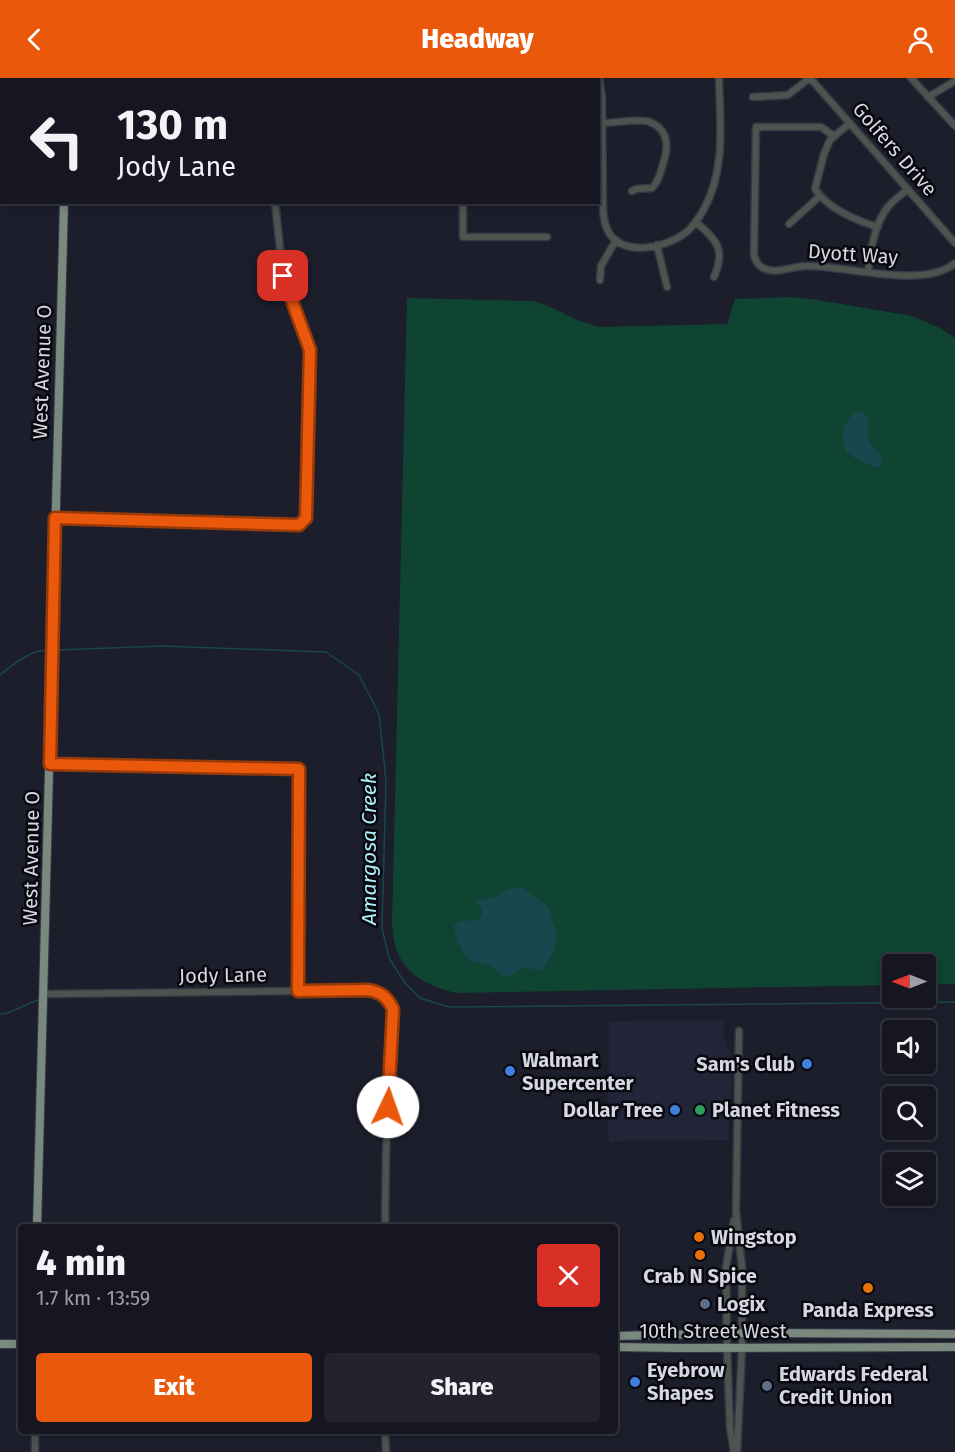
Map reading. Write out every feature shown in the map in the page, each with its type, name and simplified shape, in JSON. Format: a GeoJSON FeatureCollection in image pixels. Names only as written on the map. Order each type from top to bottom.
{"type":"FeatureCollection","features":[{"type":"Feature","properties":{"kind":"main road","name":"West Avenue O"},"geometry":{"type":"LineString","coordinates":[[38,1224],[64,204]]}},
{"type":"Feature","properties":{"kind":"main road","name":"10th Street West"},"geometry":{"type":"LineString","coordinates":[[618,1336],[727,1333],[955,1334]]}},
{"type":"Feature","properties":{"kind":"main road"},"geometry":{"type":"LineString","coordinates":[[883,1334],[887,1347]]}},
{"type":"Feature","properties":{"kind":"main road"},"geometry":{"type":"LineString","coordinates":[[887,1347],[892,1334]]}},
{"type":"Feature","properties":{"kind":"main road"},"geometry":{"type":"LineString","coordinates":[[0,1344],[18,1344]]}},
{"type":"Feature","properties":{"kind":"main road","name":"10th Street West"},"geometry":{"type":"LineString","coordinates":[[618,1347],[955,1347]]}},
{"type":"Feature","properties":{"kind":"street"},"geometry":{"type":"LineString","coordinates":[[600,84],[605,225],[610,235],[616,240],[624,245],[638,247],[657,245],[685,233],[705,208],[718,170],[720,153],[719,78]]}},
{"type":"Feature","properties":{"kind":"street"},"geometry":{"type":"LineString","coordinates":[[753,96],[788,95],[810,78]]}},
{"type":"Feature","properties":{"kind":"street","name":"Golfers Drive"},"geometry":{"type":"LineString","coordinates":[[810,78],[955,243]]}},
{"type":"Feature","properties":{"kind":"street"},"geometry":{"type":"LineString","coordinates":[[911,78],[955,126]]}},
{"type":"Feature","properties":{"kind":"street"},"geometry":{"type":"LineString","coordinates":[[928,97],[955,81]]}},
{"type":"Feature","properties":{"kind":"street"},"geometry":{"type":"LineString","coordinates":[[603,123],[641,120],[650,122],[665,136],[668,150],[657,183],[652,188],[632,191]]}},
{"type":"Feature","properties":{"kind":"street"},"geometry":{"type":"LineString","coordinates":[[850,123],[834,136],[824,154],[815,189],[820,196],[862,222],[878,227]]}},
{"type":"Feature","properties":{"kind":"street","name":"Dyott Way"},"geometry":{"type":"LineString","coordinates":[[834,136],[821,127],[756,127],[754,255],[757,264],[774,271],[806,266],[868,272],[934,274],[946,270],[955,263]]}},
{"type":"Feature","properties":{"kind":"street"},"geometry":{"type":"LineString","coordinates":[[868,272],[870,253],[887,208],[908,189]]}},
{"type":"Feature","properties":{"kind":"street"},"geometry":{"type":"LineString","coordinates":[[789,224],[820,196]]}},
{"type":"Feature","properties":{"kind":"street"},"geometry":{"type":"LineString","coordinates":[[55,518],[299,525],[306,518],[310,350],[283,276],[274,204]]}},
{"type":"Feature","properties":{"kind":"street"},"geometry":{"type":"LineString","coordinates":[[463,204],[463,237],[547,237]]}},
{"type":"Feature","properties":{"kind":"street"},"geometry":{"type":"LineString","coordinates":[[696,222],[713,237],[720,249],[719,265],[714,277]]}},
{"type":"Feature","properties":{"kind":"street"},"geometry":{"type":"LineString","coordinates":[[600,280],[601,266],[616,240]]}},
{"type":"Feature","properties":{"kind":"street"},"geometry":{"type":"LineString","coordinates":[[657,245],[667,287]]}},
{"type":"Feature","properties":{"kind":"street"},"geometry":{"type":"LineString","coordinates":[[50,764],[299,769],[298,991]]}},
{"type":"Feature","properties":{"kind":"street","name":"Jody Lane"},"geometry":{"type":"LineString","coordinates":[[44,994],[377,991],[386,996],[393,1009],[385,1224]]}},
{"type":"Feature","properties":{"kind":"street"},"geometry":{"type":"LineString","coordinates":[[735,1452],[741,1348],[742,1268],[736,1211],[739,1031]]}},
{"type":"Feature","properties":{"kind":"street"},"geometry":{"type":"LineString","coordinates":[[735,1452],[730,1428],[726,1267],[736,1211]]}},
{"type":"Feature","properties":{"kind":"street"},"geometry":{"type":"LineString","coordinates":[[35,1434],[35,1452]]}},
{"type":"Feature","properties":{"kind":"street"},"geometry":{"type":"LineString","coordinates":[[385,1434],[386,1452]]}},
{"type":"Feature","properties":{"kind":"shaded area"},"geometry":{"type":"Polygon","coordinates":[[[792,297],[912,316],[940,328],[955,338],[955,984],[936,984],[936,954],[882,954],[882,985],[456,993],[429,984],[410,971],[403,962],[397,951],[392,923],[407,298],[534,301],[599,327],[727,324],[735,299],[792,297]]]}},
{"type":"Feature","properties":{"kind":"shaded area"},"geometry":{"type":"Polygon","coordinates":[[[859,411],[867,416],[870,442],[881,457],[882,464],[877,468],[853,457],[844,447],[843,435],[846,423],[859,411]]]}},
{"type":"Feature","properties":{"kind":"shaded area"},"geometry":{"type":"Polygon","coordinates":[[[518,887],[550,908],[557,939],[552,954],[541,970],[522,968],[506,977],[491,966],[472,961],[466,956],[454,925],[461,921],[478,920],[482,909],[475,901],[495,897],[518,887]]]}},
{"type":"Feature","properties":{"kind":"shaded area"},"geometry":{"type":"Polygon","coordinates":[[[727,1020],[722,1032],[733,1060],[728,1140],[610,1143],[608,1138],[609,1021],[727,1020]]]}},
{"type":"Feature","properties":{"kind":"waterway","name":"Amargosa Creek"},"geometry":{"type":"LineString","coordinates":[[57,650],[162,646],[326,652],[359,675],[379,714],[386,780],[382,928],[389,958],[405,983],[420,998],[449,1007],[955,1002]]}},
{"type":"Feature","properties":{"kind":"waterway","name":"Amargosa Creek"},"geometry":{"type":"LineString","coordinates":[[0,675],[29,655],[49,650]]}},
{"type":"Feature","properties":{"kind":"waterway"},"geometry":{"type":"LineString","coordinates":[[0,1014],[38,1000]]}},
{"type":"Feature","properties":{"kind":"place","name":"Sam's Club"},"geometry":{"type":"Point","coordinates":[807,1064]}},
{"type":"Feature","properties":{"kind":"place","name":"Walmart Supercenter"},"geometry":{"type":"Point","coordinates":[510,1071]}},
{"type":"Feature","properties":{"kind":"place","name":"Dollar Tree"},"geometry":{"type":"Point","coordinates":[675,1110]}},
{"type":"Feature","properties":{"kind":"place","name":"Planet Fitness"},"geometry":{"type":"Point","coordinates":[700,1110]}},
{"type":"Feature","properties":{"kind":"place","name":"Wingstop"},"geometry":{"type":"Point","coordinates":[699,1237]}},
{"type":"Feature","properties":{"kind":"place","name":"Crab N Spice"},"geometry":{"type":"Point","coordinates":[700,1255]}},
{"type":"Feature","properties":{"kind":"place","name":"Panda Express"},"geometry":{"type":"Point","coordinates":[868,1288]}},
{"type":"Feature","properties":{"kind":"place","name":"Logix"},"geometry":{"type":"Point","coordinates":[705,1304]}},
{"type":"Feature","properties":{"kind":"place","name":"Eyebrow Shapes"},"geometry":{"type":"Point","coordinates":[635,1382]}},
{"type":"Feature","properties":{"kind":"place","name":"Edwards Federal Credit Union"},"geometry":{"type":"Point","coordinates":[767,1386]}},
{"type":"Feature","properties":{"kind":"route"},"geometry":{"type":"LineString","coordinates":[[283,276],[310,350],[306,518],[299,525],[55,518],[50,764],[299,769],[298,991],[368,990],[377,991],[386,996],[393,1009],[388,1107]]}}]}
